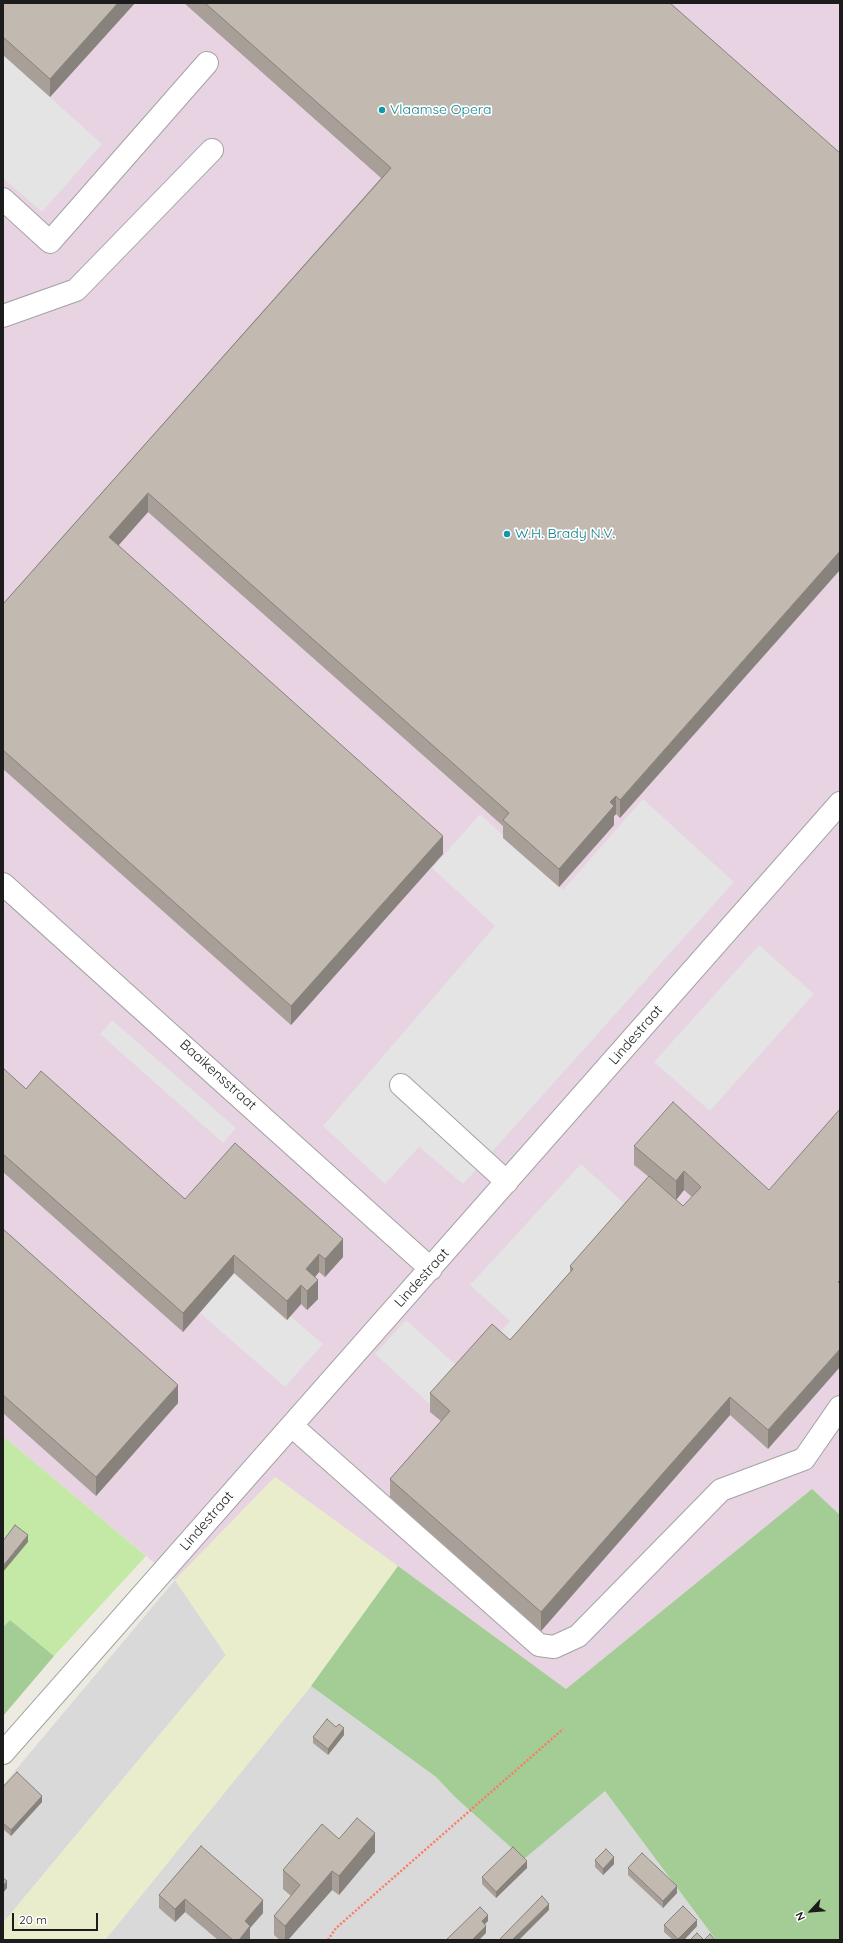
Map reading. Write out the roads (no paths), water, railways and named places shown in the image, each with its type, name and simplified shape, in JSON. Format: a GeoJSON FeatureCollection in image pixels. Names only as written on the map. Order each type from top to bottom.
{"type":"FeatureCollection","features":[{"type":"Feature","properties":{"kind":"street"},"geometry":{"type":"LineString","coordinates":[[3,199],[50,242],[207,63]]}},
{"type":"Feature","properties":{"kind":"street"},"geometry":{"type":"LineString","coordinates":[[3,316],[76,290],[212,150]]}},
{"type":"Feature","properties":{"kind":"street","name":"Lindestraat"},"geometry":{"type":"LineString","coordinates":[[3,1753],[840,803]]}},
{"type":"Feature","properties":{"kind":"street","name":"Baaikensstraat"},"geometry":{"type":"LineString","coordinates":[[3,884],[431,1269]]}},
{"type":"Feature","properties":{"kind":"street"},"geometry":{"type":"LineString","coordinates":[[401,1085],[507,1182]]}},
{"type":"Feature","properties":{"kind":"street"},"geometry":{"type":"LineString","coordinates":[[292,1426],[539,1645],[554,1647],[578,1636],[720,1490],[804,1459],[840,1407]]}},
{"type":"Feature","properties":{"kind":"place","name":"Vlaamse Opera"},"geometry":{"type":"Point","coordinates":[382,110]}},
{"type":"Feature","properties":{"kind":"place","name":"W.H. Brady N.V."},"geometry":{"type":"Point","coordinates":[507,534]}}]}
